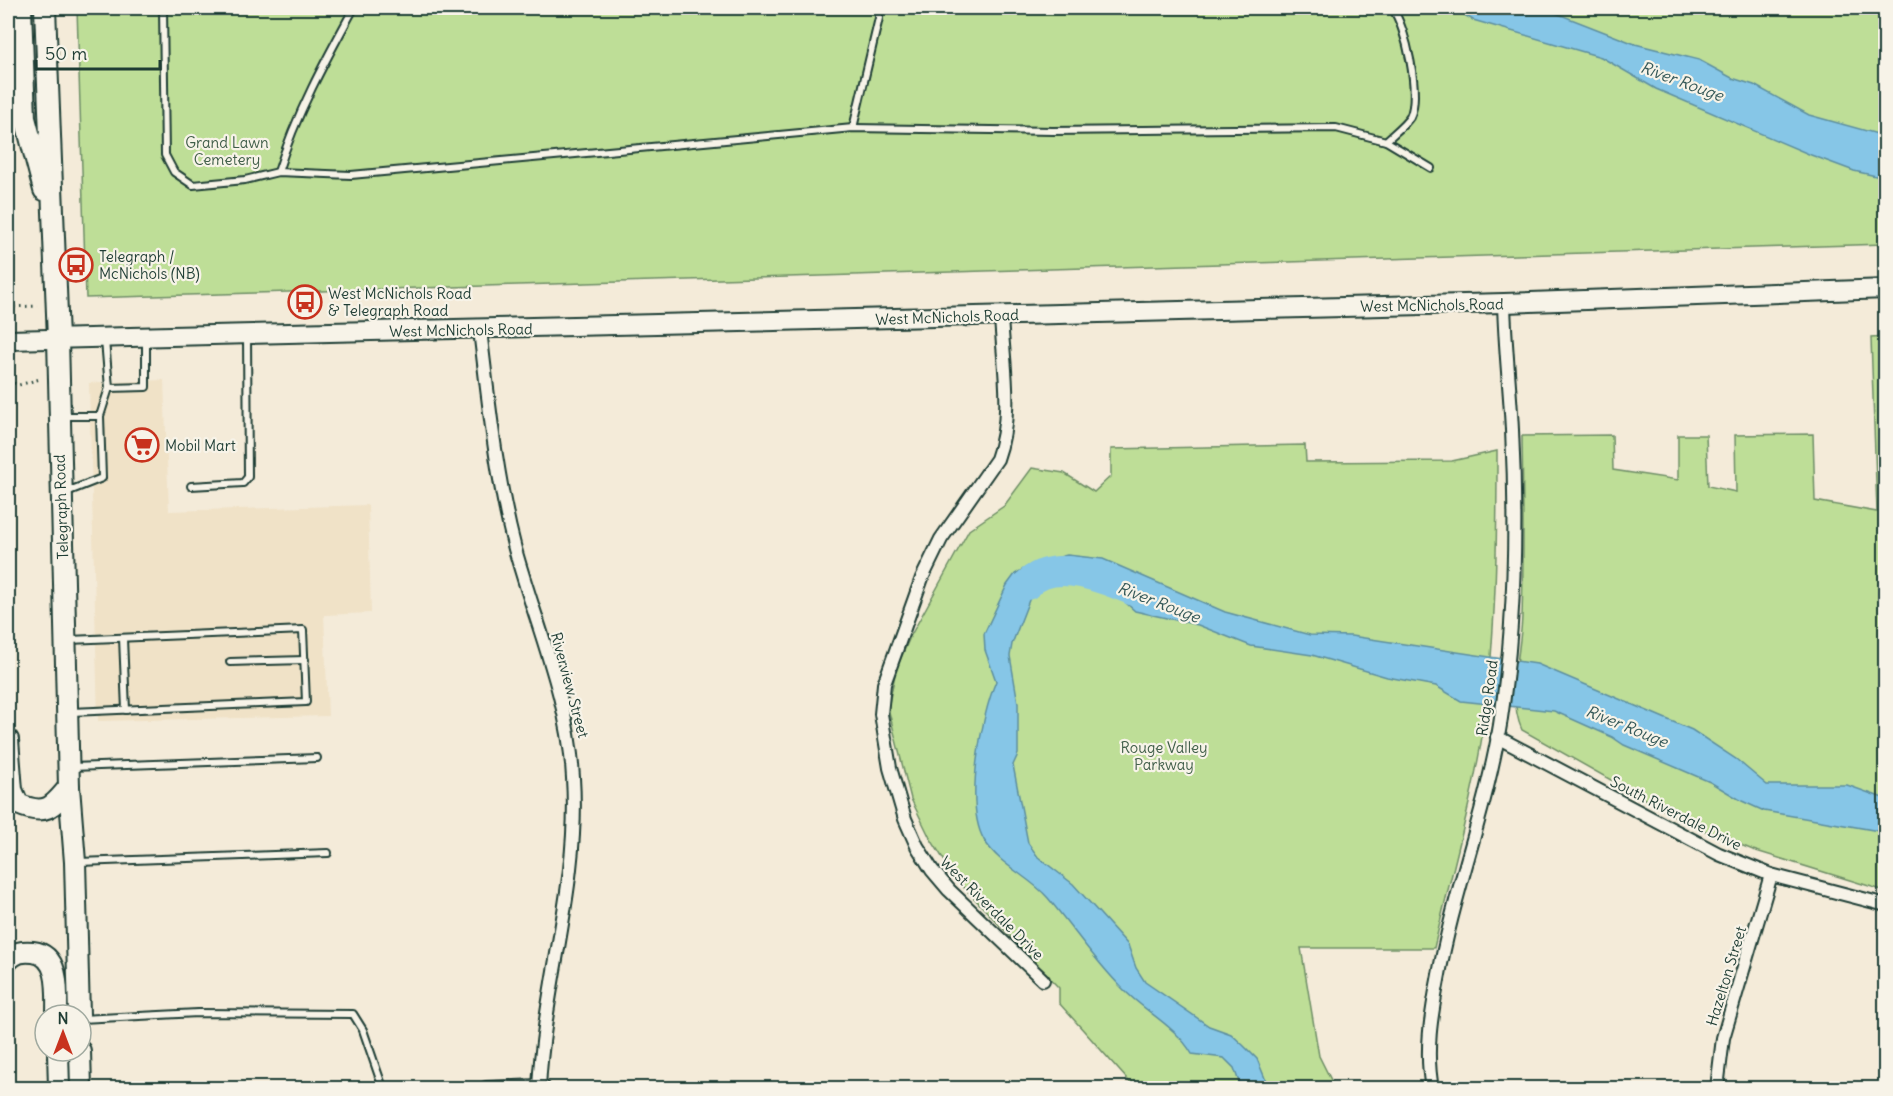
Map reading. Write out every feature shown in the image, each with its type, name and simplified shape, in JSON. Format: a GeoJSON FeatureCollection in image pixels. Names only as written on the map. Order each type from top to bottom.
{"type":"FeatureCollection","features":[{"type":"Feature","properties":{"kind":"main road","name":"Telegraph Road"},"geometry":{"type":"LineString","coordinates":[[21,8],[25,118],[53,228]]}},
{"type":"Feature","properties":{"kind":"main road","name":"Telegraph Road"},"geometry":{"type":"LineString","coordinates":[[45,8],[58,339],[69,787],[75,862],[80,1003]]}},
{"type":"Feature","properties":{"kind":"main road","name":"West McNichols Road"},"geometry":{"type":"LineString","coordinates":[[8,340],[1504,303],[1886,290]]}},
{"type":"Feature","properties":{"kind":"main road"},"geometry":{"type":"LineString","coordinates":[[8,740],[12,790],[18,804],[42,810],[53,806],[69,787]]}},
{"type":"Feature","properties":{"kind":"main road"},"geometry":{"type":"LineString","coordinates":[[8,960],[22,951],[41,953],[50,960],[57,982],[57,1003]]}},
{"type":"Feature","properties":{"kind":"main road"},"geometry":{"type":"LineString","coordinates":[[58,1063],[59,1089]]}},
{"type":"Feature","properties":{"kind":"main road"},"geometry":{"type":"LineString","coordinates":[[80,1063],[81,1089]]}},
{"type":"Feature","properties":{"kind":"street","name":"Ridge Road"},"geometry":{"type":"LineString","coordinates":[[1432,1089],[1429,1036],[1442,954],[1479,819],[1498,731],[1509,643],[1515,513],[1504,303]]}},
{"type":"Feature","properties":{"kind":"street","name":"West Riverdale Drive"},"geometry":{"type":"LineString","coordinates":[[1001,316],[1007,401],[1002,444],[997,459],[941,539],[922,578],[884,684],[881,714],[890,768],[905,819],[922,854],[949,890],[1043,980]]}},
{"type":"Feature","properties":{"kind":"street","name":"Riverview Street"},"geometry":{"type":"LineString","coordinates":[[480,330],[502,493],[516,550],[561,697],[574,780],[569,882],[541,1045],[540,1088]]}},
{"type":"Feature","properties":{"kind":"street","name":"South Riverdale Drive"},"geometry":{"type":"LineString","coordinates":[[1498,731],[1710,850],[1772,874],[1886,905]]}},
{"type":"Feature","properties":{"kind":"street","name":"Hazelton Street"},"geometry":{"type":"LineString","coordinates":[[1717,1089],[1723,1038],[1772,874]]}},
{"type":"Feature","properties":{"kind":"street"},"geometry":{"type":"LineString","coordinates":[[486,1089],[540,1088]]}},
{"type":"Feature","properties":{"kind":"lane"},"geometry":{"type":"LineString","coordinates":[[163,8],[165,155],[174,172],[193,185],[245,180],[278,172],[351,175],[852,128],[1053,132],[1336,128],[1386,141],[1431,168]]}},
{"type":"Feature","properties":{"kind":"lane"},"geometry":{"type":"LineString","coordinates":[[278,172],[288,137],[354,8]]}},
{"type":"Feature","properties":{"kind":"lane"},"geometry":{"type":"LineString","coordinates":[[852,128],[879,8]]}},
{"type":"Feature","properties":{"kind":"lane"},"geometry":{"type":"LineString","coordinates":[[1386,141],[1410,117],[1416,86],[1410,57],[1392,8]]}},
{"type":"Feature","properties":{"kind":"lane"},"geometry":{"type":"LineString","coordinates":[[191,486],[243,483],[248,477],[247,335]]}},
{"type":"Feature","properties":{"kind":"lane"},"geometry":{"type":"LineString","coordinates":[[109,388],[146,387],[146,338]]}},
{"type":"Feature","properties":{"kind":"lane"},"geometry":{"type":"LineString","coordinates":[[61,494],[102,478],[100,416],[109,388],[105,339]]}},
{"type":"Feature","properties":{"kind":"lane"},"geometry":{"type":"LineString","coordinates":[[59,416],[100,416]]}},
{"type":"Feature","properties":{"kind":"lane"},"geometry":{"type":"LineString","coordinates":[[65,640],[303,630],[306,702],[67,712]]}},
{"type":"Feature","properties":{"kind":"lane"},"geometry":{"type":"LineString","coordinates":[[123,638],[126,710]]}},
{"type":"Feature","properties":{"kind":"lane"},"geometry":{"type":"LineString","coordinates":[[230,662],[304,660]]}},
{"type":"Feature","properties":{"kind":"lane"},"geometry":{"type":"LineString","coordinates":[[69,767],[317,758]]}},
{"type":"Feature","properties":{"kind":"lane"},"geometry":{"type":"LineString","coordinates":[[75,862],[328,853]]}},
{"type":"Feature","properties":{"kind":"lane"},"geometry":{"type":"LineString","coordinates":[[93,1017],[198,1013],[353,1014],[363,1030],[383,1089]]}},
{"type":"Feature","properties":{"kind":"path"},"geometry":{"type":"LineString","coordinates":[[8,307],[38,306]]}},
{"type":"Feature","properties":{"kind":"path"},"geometry":{"type":"LineString","coordinates":[[8,381],[19,385],[40,379]]}},
{"type":"Feature","properties":{"kind":"shaded area"},"geometry":{"type":"Polygon","coordinates":[[[164,380],[169,511],[368,505],[371,613],[324,615],[328,716],[98,721],[89,383],[164,380]]]}},
{"type":"Feature","properties":{"kind":"green space","name":"Grand Lawn Cemetery"},"geometry":{"type":"Polygon","coordinates":[[[77,8],[1885,8],[1885,244],[86,298],[77,8]]]}},
{"type":"Feature","properties":{"kind":"green space"},"geometry":{"type":"Polygon","coordinates":[[[1885,337],[1885,891],[1753,850],[1691,825],[1522,730],[1515,689],[1523,594],[1522,436],[1612,435],[1613,470],[1678,480],[1678,435],[1706,435],[1708,486],[1736,492],[1735,435],[1813,434],[1815,501],[1877,512],[1871,338],[1885,337]]]}},
{"type":"Feature","properties":{"kind":"green space","name":"Rouge Valley Parkway"},"geometry":{"type":"Polygon","coordinates":[[[1305,445],[1306,462],[1452,461],[1497,451],[1493,622],[1484,724],[1468,808],[1434,948],[1301,948],[1319,1056],[1335,1088],[1135,1088],[1059,1003],[1059,988],[956,879],[930,838],[911,799],[888,708],[896,670],[910,637],[969,530],[1004,506],[1032,468],[1064,473],[1094,492],[1111,476],[1111,449],[1305,445]]]}},
{"type":"Feature","properties":{"kind":"water"},"geometry":{"type":"Polygon","coordinates":[[[1452,8],[1543,8],[1635,44],[1699,60],[1732,78],[1754,85],[1809,115],[1885,136],[1885,178],[1854,171],[1811,155],[1656,89],[1601,57],[1473,20],[1452,8]]]}},
{"type":"Feature","properties":{"kind":"water"},"geometry":{"type":"Polygon","coordinates":[[[1067,555],[1103,559],[1225,612],[1310,635],[1351,636],[1537,664],[1692,730],[1736,759],[1767,785],[1847,785],[1883,798],[1885,799],[1885,832],[1764,811],[1710,782],[1624,745],[1612,737],[1554,711],[1461,701],[1436,686],[1387,677],[1312,655],[1251,646],[1198,625],[1135,611],[1125,602],[1121,589],[1110,576],[1092,567],[1073,567],[1036,582],[1012,644],[1010,656],[1018,703],[1018,754],[1013,765],[1028,843],[1038,857],[1073,884],[1128,945],[1136,968],[1145,982],[1209,1026],[1231,1034],[1257,1059],[1269,1088],[1235,1088],[1240,1085],[1234,1068],[1224,1058],[1192,1054],[1178,1035],[1113,978],[1048,898],[998,857],[984,840],[978,825],[975,805],[977,761],[985,716],[996,681],[985,650],[984,634],[1007,585],[1015,574],[1032,564],[1067,555]]]}},
{"type":"Feature","properties":{"kind":"waterway","name":"River Rouge"},"geometry":{"type":"LineString","coordinates":[[1027,585],[1040,576],[1055,571],[1072,572],[1107,580],[1155,600]]}},
{"type":"Feature","properties":{"kind":"place","name":"Telegraph / McNichols (NB)"},"geometry":{"type":"Point","coordinates":[76,265]}},
{"type":"Feature","properties":{"kind":"place","name":"West McNichols Road & Telegraph Road"},"geometry":{"type":"Point","coordinates":[305,302]}},
{"type":"Feature","properties":{"kind":"place","name":"Mobil Mart"},"geometry":{"type":"Point","coordinates":[142,445]}}]}
